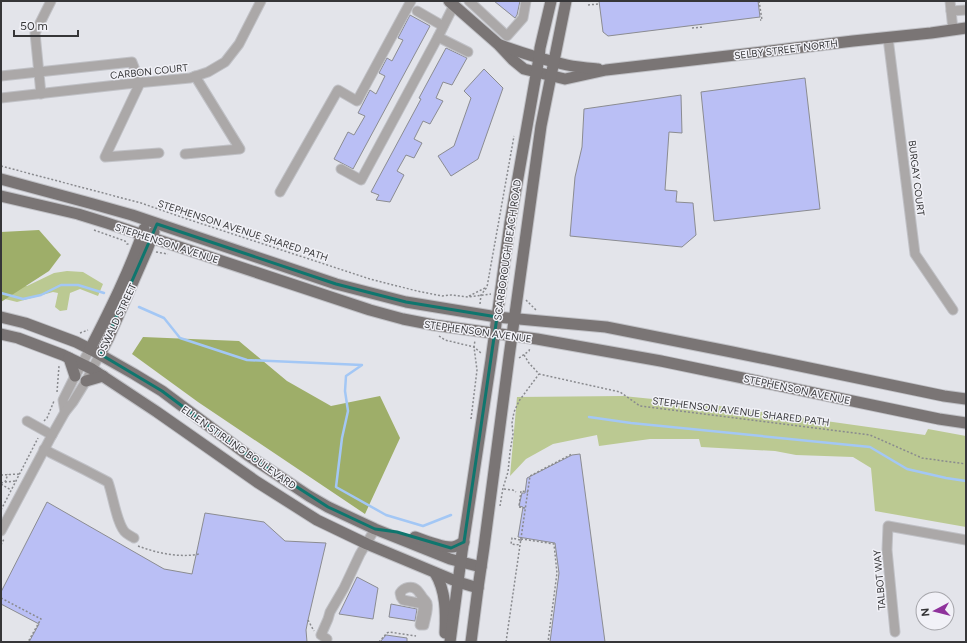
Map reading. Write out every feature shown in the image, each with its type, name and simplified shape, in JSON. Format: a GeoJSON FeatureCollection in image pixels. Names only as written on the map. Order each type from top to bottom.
{"type":"FeatureCollection","features":[{"type":"Feature","properties":{"kind":"main road","name":"SCARBOROUGH BEACH ROAD"},"geometry":{"type":"LineString","coordinates":[[450,642],[510,223],[537,73],[540,48],[551,1]]}},
{"type":"Feature","properties":{"kind":"main road","name":"SCARBOROUGH BEACH ROAD"},"geometry":{"type":"LineString","coordinates":[[471,642],[541,126],[566,1]]}},
{"type":"Feature","properties":{"kind":"main road"},"geometry":{"type":"LineString","coordinates":[[451,3],[498,44]]}},
{"type":"Feature","properties":{"kind":"main road","name":"SELBY STREET NORTH"},"geometry":{"type":"LineString","coordinates":[[498,44],[524,69],[568,79],[606,70],[966,28]]}},
{"type":"Feature","properties":{"kind":"main road","name":"SELBY STREET NORTH"},"geometry":{"type":"LineString","coordinates":[[498,44],[523,54],[567,65],[606,70]]}},
{"type":"Feature","properties":{"kind":"main road","name":"STEPHENSON AVENUE"},"geometry":{"type":"LineString","coordinates":[[1,179],[152,222],[336,284],[406,302],[497,317],[606,327],[944,396],[966,399]]}},
{"type":"Feature","properties":{"kind":"main road","name":"STEPHENSON AVENUE"},"geometry":{"type":"LineString","coordinates":[[1,196],[78,214],[370,310],[403,319],[434,325],[572,345],[661,361],[939,419],[966,423]]}},
{"type":"Feature","properties":{"kind":"main road","name":"OSWALD STREET"},"geometry":{"type":"LineString","coordinates":[[90,349],[138,247],[147,236],[152,222]]}},
{"type":"Feature","properties":{"kind":"main road","name":"OSWALD STREET"},"geometry":{"type":"LineString","coordinates":[[100,354],[148,250],[147,236]]}},
{"type":"Feature","properties":{"kind":"main road","name":"ELLEN STIRLING BOULEVARD"},"geometry":{"type":"LineString","coordinates":[[1,317],[25,323],[100,354],[162,392],[243,452],[328,508],[375,529],[450,559],[481,567]]}},
{"type":"Feature","properties":{"kind":"main road","name":"ELLEN STIRLING BOULEVARD"},"geometry":{"type":"LineString","coordinates":[[1,334],[18,338],[69,358],[92,369],[157,412],[257,482],[317,520],[367,544],[435,573],[478,588]]}},
{"type":"Feature","properties":{"kind":"main road"},"geometry":{"type":"LineString","coordinates":[[69,358],[75,376]]}},
{"type":"Feature","properties":{"kind":"main road"},"geometry":{"type":"LineString","coordinates":[[86,381],[103,376]]}},
{"type":"Feature","properties":{"kind":"main road"},"geometry":{"type":"LineString","coordinates":[[375,529],[397,532],[451,548],[464,542]]}},
{"type":"Feature","properties":{"kind":"main road"},"geometry":{"type":"LineString","coordinates":[[435,573],[440,582],[446,612],[444,642]]}},
{"type":"Feature","properties":{"kind":"street"},"geometry":{"type":"LineString","coordinates":[[41,94],[35,33],[51,1]]}},
{"type":"Feature","properties":{"kind":"street","name":"CARBON COURT"},"geometry":{"type":"LineString","coordinates":[[1,98],[190,78],[208,72],[225,62],[239,44],[261,1]]}},
{"type":"Feature","properties":{"kind":"street"},"geometry":{"type":"LineString","coordinates":[[280,192],[338,90],[357,101],[411,1]]}},
{"type":"Feature","properties":{"kind":"street"},"geometry":{"type":"LineString","coordinates":[[469,1],[507,36],[523,18],[526,1]]}},
{"type":"Feature","properties":{"kind":"street"},"geometry":{"type":"LineString","coordinates":[[950,1],[953,30]]}},
{"type":"Feature","properties":{"kind":"street"},"geometry":{"type":"LineString","coordinates":[[341,169],[361,180],[444,26],[451,3]]}},
{"type":"Feature","properties":{"kind":"street"},"geometry":{"type":"LineString","coordinates":[[951,11],[966,10]]}},
{"type":"Feature","properties":{"kind":"street"},"geometry":{"type":"LineString","coordinates":[[417,11],[444,26]]}},
{"type":"Feature","properties":{"kind":"street"},"geometry":{"type":"LineString","coordinates":[[438,37],[468,52]]}},
{"type":"Feature","properties":{"kind":"street","name":"BURGAY COURT"},"geometry":{"type":"LineString","coordinates":[[888,38],[915,254],[953,310]]}},
{"type":"Feature","properties":{"kind":"street"},"geometry":{"type":"LineString","coordinates":[[1,76],[132,62],[140,83],[105,157],[159,153]]}},
{"type":"Feature","properties":{"kind":"street"},"geometry":{"type":"LineString","coordinates":[[185,154],[240,149],[195,76]]}},
{"type":"Feature","properties":{"kind":"street","name":"OSWALD STREET"},"geometry":{"type":"LineString","coordinates":[[64,412],[64,400],[90,349]]}},
{"type":"Feature","properties":{"kind":"street","name":"OSWALD STREET"},"geometry":{"type":"LineString","coordinates":[[1,531],[64,412],[86,381],[100,354]]}},
{"type":"Feature","properties":{"kind":"street"},"geometry":{"type":"LineString","coordinates":[[27,421],[52,435]]}},
{"type":"Feature","properties":{"kind":"street"},"geometry":{"type":"LineString","coordinates":[[44,449],[108,482],[120,525],[125,533],[136,542]]}},
{"type":"Feature","properties":{"kind":"street","name":"TALBOT WAY"},"geometry":{"type":"LineString","coordinates":[[895,632],[887,550],[888,526],[966,540]]}},
{"type":"Feature","properties":{"kind":"street"},"geometry":{"type":"LineString","coordinates":[[326,642],[327,639],[321,635],[330,612],[344,588],[360,554],[375,529]]}},
{"type":"Feature","properties":{"kind":"path"},"geometry":{"type":"LineString","coordinates":[[759,1],[762,20],[760,20]]}},
{"type":"Feature","properties":{"kind":"path"},"geometry":{"type":"LineString","coordinates":[[588,5],[598,4]]}},
{"type":"Feature","properties":{"kind":"path"},"geometry":{"type":"LineString","coordinates":[[692,28],[704,27]]}},
{"type":"Feature","properties":{"kind":"path"},"geometry":{"type":"LineString","coordinates":[[468,297],[487,287],[515,132]]}},
{"type":"Feature","properties":{"kind":"path","name":"STEPHENSON AVENUE SHARED PATH"},"geometry":{"type":"LineString","coordinates":[[1,166],[141,203],[370,279],[417,291],[442,296],[451,295],[468,297],[481,295],[487,287]]}},
{"type":"Feature","properties":{"kind":"path"},"geometry":{"type":"LineString","coordinates":[[500,506],[503,488],[508,472],[514,412],[519,402],[539,374],[524,355]]}},
{"type":"Feature","properties":{"kind":"path"},"geometry":{"type":"LineString","coordinates":[[56,395],[59,366]]}},
{"type":"Feature","properties":{"kind":"path","name":"STEPHENSON AVENUE SHARED PATH"},"geometry":{"type":"LineString","coordinates":[[539,374],[620,392],[640,406],[870,435],[922,458],[966,464]]}},
{"type":"Feature","properties":{"kind":"path"},"geometry":{"type":"LineString","coordinates":[[1,510],[38,438],[36,431],[40,422],[47,418],[55,399]]}},
{"type":"Feature","properties":{"kind":"path"},"geometry":{"type":"LineString","coordinates":[[506,642],[530,476],[572,454]]}},
{"type":"Feature","properties":{"kind":"path"},"geometry":{"type":"LineString","coordinates":[[5,482],[8,474]]}},
{"type":"Feature","properties":{"kind":"path"},"geometry":{"type":"LineString","coordinates":[[1,475],[20,474]]}},
{"type":"Feature","properties":{"kind":"path"},"geometry":{"type":"LineString","coordinates":[[1,484],[16,480]]}},
{"type":"Feature","properties":{"kind":"path"},"geometry":{"type":"LineString","coordinates":[[1,484],[11,490]]}},
{"type":"Feature","properties":{"kind":"path"},"geometry":{"type":"LineString","coordinates":[[503,488],[516,492]]}},
{"type":"Feature","properties":{"kind":"path"},"geometry":{"type":"LineString","coordinates":[[525,508],[519,507],[520,494],[521,491],[528,492]]}},
{"type":"Feature","properties":{"kind":"path"},"geometry":{"type":"LineString","coordinates":[[520,545],[510,544],[512,538],[554,544],[557,573],[548,642]]}},
{"type":"Feature","properties":{"kind":"path"},"geometry":{"type":"LineString","coordinates":[[136,542],[152,551],[165,554],[199,554]]}},
{"type":"Feature","properties":{"kind":"path"},"geometry":{"type":"LineString","coordinates":[[1,598],[41,618],[28,642]]}},
{"type":"Feature","properties":{"kind":"path"},"geometry":{"type":"LineString","coordinates":[[308,620],[314,632]]}},
{"type":"Feature","properties":{"kind":"path"},"geometry":{"type":"LineString","coordinates":[[379,642],[389,632],[416,636]]}},
{"type":"Feature","properties":{"kind":"highlighted area"},"geometry":{"type":"Polygon","coordinates":[[[157,224],[336,284],[406,302],[497,317],[464,542],[451,548],[397,532],[375,529],[328,507],[249,456],[162,391],[100,354],[157,224]]]}},
{"type":"Feature","properties":{"kind":"green space"},"geometry":{"type":"Polygon","coordinates":[[[39,230],[61,255],[49,271],[1,302],[1,232],[39,230]]]}},
{"type":"Feature","properties":{"kind":"green space"},"geometry":{"type":"Polygon","coordinates":[[[67,271],[83,272],[103,284],[98,296],[80,289],[70,293],[67,310],[60,311],[55,307],[58,293],[53,292],[17,302],[1,298],[1,278],[27,286],[54,273],[67,271]]]}},
{"type":"Feature","properties":{"kind":"green space"},"geometry":{"type":"Polygon","coordinates":[[[143,337],[239,341],[287,381],[331,406],[380,396],[400,438],[365,514],[198,402],[132,354],[143,337]]]}},
{"type":"Feature","properties":{"kind":"green space"},"geometry":{"type":"Polygon","coordinates":[[[623,396],[712,405],[925,435],[928,429],[966,436],[966,527],[875,511],[871,468],[853,457],[796,455],[775,451],[701,447],[699,439],[650,439],[599,446],[597,435],[553,444],[526,459],[510,476],[517,397],[623,396]]]}},
{"type":"Feature","properties":{"kind":"building"},"geometry":{"type":"Polygon","coordinates":[[[494,1],[520,1],[515,18],[494,1]]]}},
{"type":"Feature","properties":{"kind":"building"},"geometry":{"type":"Polygon","coordinates":[[[599,1],[758,1],[760,17],[608,36],[603,32],[599,1]]]}},
{"type":"Feature","properties":{"kind":"building"},"geometry":{"type":"Polygon","coordinates":[[[410,15],[430,26],[353,169],[334,159],[348,132],[354,135],[365,116],[358,113],[370,90],[376,94],[385,76],[379,73],[387,58],[392,61],[403,40],[398,38],[410,15]]]}},
{"type":"Feature","properties":{"kind":"building"},"geometry":{"type":"Polygon","coordinates":[[[446,48],[467,58],[452,85],[443,82],[436,98],[443,101],[430,124],[423,121],[414,139],[422,143],[414,158],[406,155],[397,171],[404,175],[390,202],[376,200],[379,195],[371,192],[421,99],[419,98],[446,48]]]}},
{"type":"Feature","properties":{"kind":"building"},"geometry":{"type":"Polygon","coordinates":[[[484,69],[503,88],[478,159],[451,176],[438,156],[454,146],[471,98],[464,91],[484,69]]]}},
{"type":"Feature","properties":{"kind":"building"},"geometry":{"type":"Polygon","coordinates":[[[805,78],[820,209],[714,221],[701,92],[805,78]]]}},
{"type":"Feature","properties":{"kind":"building"},"geometry":{"type":"Polygon","coordinates":[[[681,95],[682,133],[669,132],[665,190],[677,191],[676,202],[693,203],[696,235],[682,247],[570,236],[575,177],[582,147],[584,109],[681,95]]]}},
{"type":"Feature","properties":{"kind":"building"},"geometry":{"type":"Polygon","coordinates":[[[580,454],[605,642],[550,642],[559,573],[555,543],[518,537],[523,507],[519,506],[522,493],[525,493],[527,478],[572,455],[580,454]]]}},
{"type":"Feature","properties":{"kind":"building"},"geometry":{"type":"Polygon","coordinates":[[[47,502],[164,569],[192,574],[205,513],[264,522],[285,541],[326,543],[306,630],[307,642],[29,642],[39,624],[1,604],[1,592],[47,502]]]}},
{"type":"Feature","properties":{"kind":"building"},"geometry":{"type":"Polygon","coordinates":[[[357,577],[378,588],[373,619],[339,614],[357,577]]]}},
{"type":"Feature","properties":{"kind":"building"},"geometry":{"type":"Polygon","coordinates":[[[391,604],[417,609],[415,621],[389,617],[391,604]]]}},
{"type":"Feature","properties":{"kind":"building"},"geometry":{"type":"Polygon","coordinates":[[[386,635],[407,638],[407,642],[380,642],[386,635]]]}},
{"type":"Feature","properties":{"kind":"waterway"},"geometry":{"type":"LineString","coordinates":[[1,293],[23,299],[41,295],[61,285],[78,285],[104,293]]}},
{"type":"Feature","properties":{"kind":"waterway"},"geometry":{"type":"LineString","coordinates":[[139,307],[164,318],[180,338],[247,360],[362,365],[346,376],[345,391],[348,411],[342,438],[336,487],[386,515],[423,526],[451,515]]}},
{"type":"Feature","properties":{"kind":"waterway"},"geometry":{"type":"LineString","coordinates":[[589,417],[631,423],[870,447],[907,469],[966,481]]}}]}
